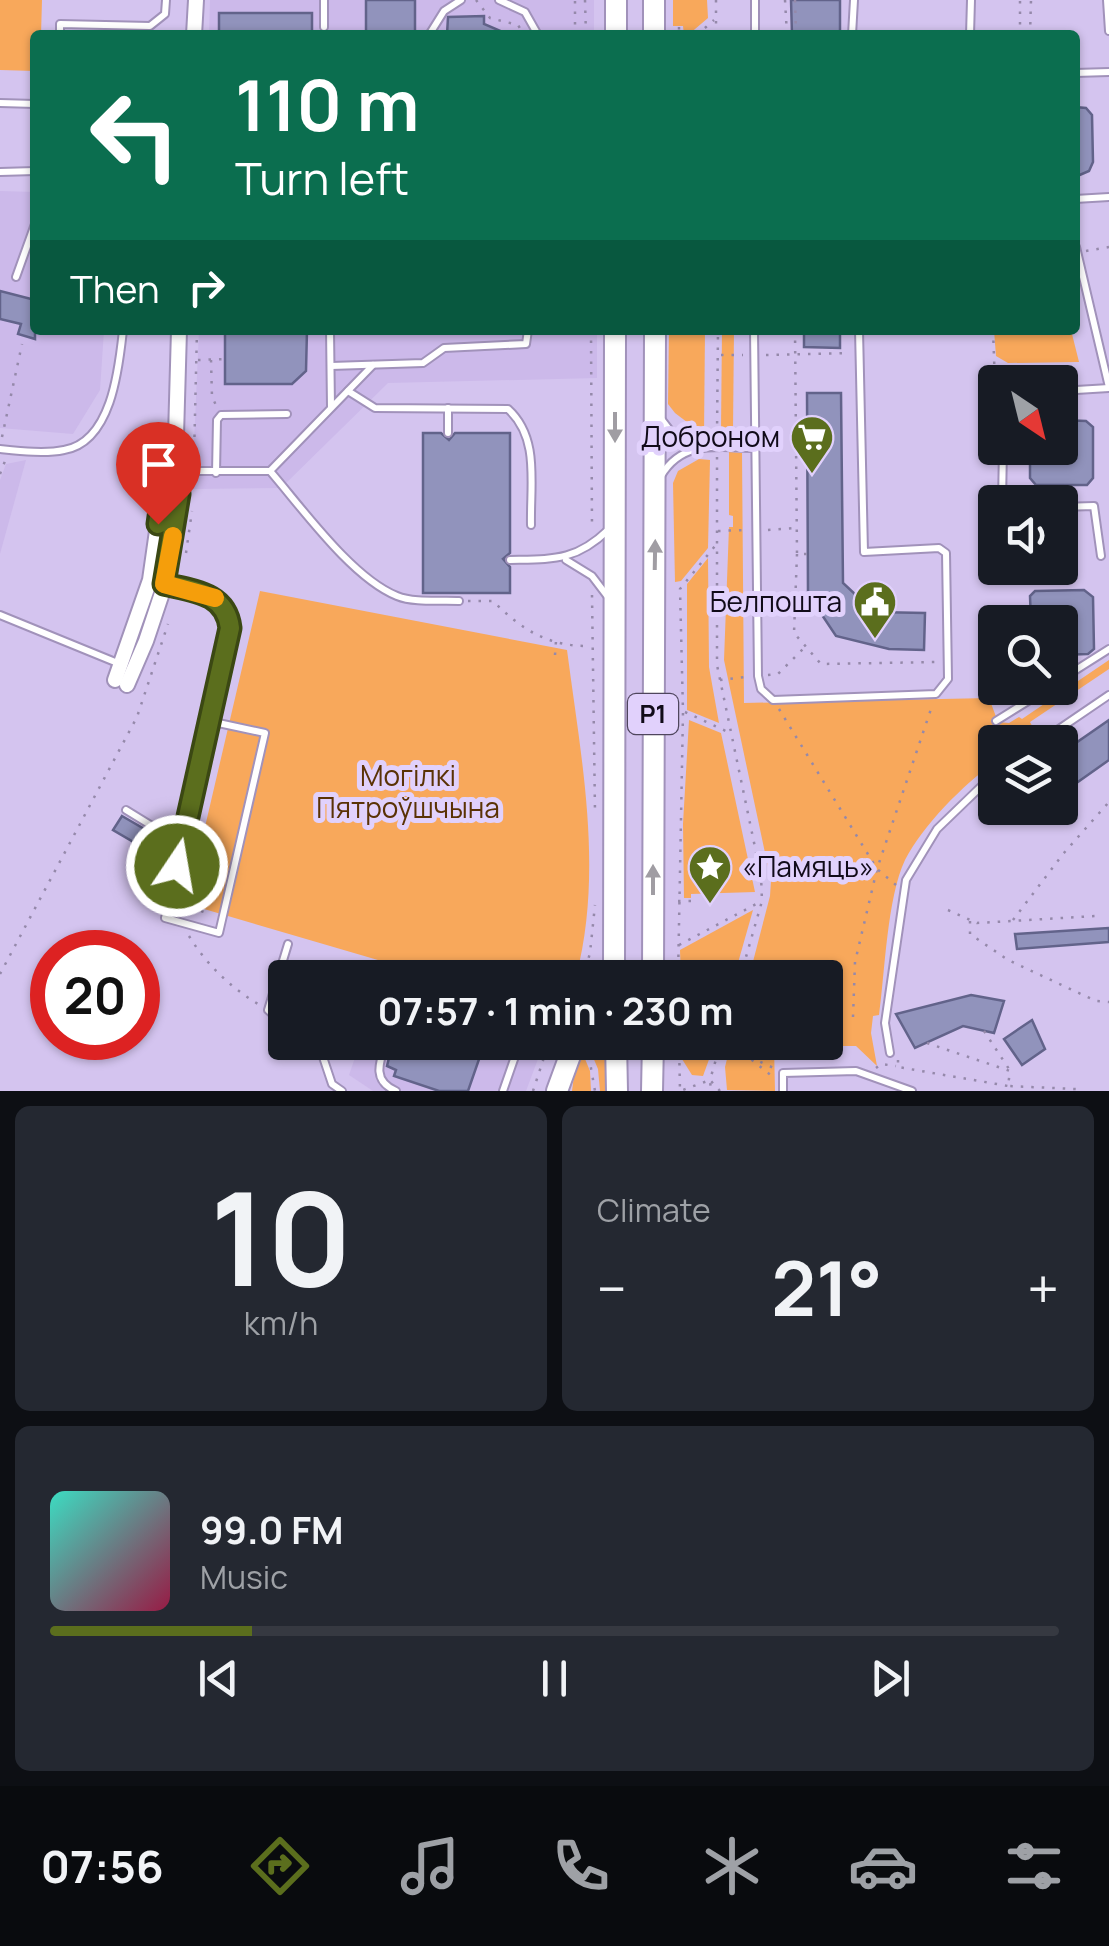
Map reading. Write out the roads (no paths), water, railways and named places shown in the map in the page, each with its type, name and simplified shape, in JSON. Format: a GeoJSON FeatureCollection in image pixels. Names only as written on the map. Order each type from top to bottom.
{"type":"FeatureCollection","features":[{"type":"Feature","properties":{"kind":"main road"},"geometry":{"type":"LineString","coordinates":[[616,0],[616,30]]}},
{"type":"Feature","properties":{"kind":"main road"},"geometry":{"type":"LineString","coordinates":[[654,0],[654,30]]}},
{"type":"Feature","properties":{"kind":"main road","name":"Р1"},"geometry":{"type":"LineString","coordinates":[[604,960],[614,926],[615,335]]}},
{"type":"Feature","properties":{"kind":"main road","name":"Р1"},"geometry":{"type":"LineString","coordinates":[[653,960],[655,335]]}},
{"type":"Feature","properties":{"kind":"main road"},"geometry":{"type":"LineString","coordinates":[[614,926],[614,960]]}},
{"type":"Feature","properties":{"kind":"main road"},"geometry":{"type":"LineString","coordinates":[[557,1091],[574,1060]]}},
{"type":"Feature","properties":{"kind":"main road"},"geometry":{"type":"LineString","coordinates":[[616,1060],[617,1091]]}},
{"type":"Feature","properties":{"kind":"main road"},"geometry":{"type":"LineString","coordinates":[[652,1060],[652,1091]]}},
{"type":"Feature","properties":{"kind":"street"},"geometry":{"type":"LineString","coordinates":[[194,30],[196,0]]}},
{"type":"Feature","properties":{"kind":"street"},"geometry":{"type":"LineString","coordinates":[[121,683],[157,582],[179,494],[175,470],[179,335]]}},
{"type":"Feature","properties":{"kind":"lane"},"geometry":{"type":"LineString","coordinates":[[60,30],[60,24],[150,26],[165,14],[166,0]]}},
{"type":"Feature","properties":{"kind":"lane"},"geometry":{"type":"LineString","coordinates":[[324,0],[324,27]]}},
{"type":"Feature","properties":{"kind":"lane"},"geometry":{"type":"LineString","coordinates":[[431,30],[444,11],[461,0]]}},
{"type":"Feature","properties":{"kind":"lane"},"geometry":{"type":"LineString","coordinates":[[499,0],[525,12],[535,30]]}},
{"type":"Feature","properties":{"kind":"lane"},"geometry":{"type":"LineString","coordinates":[[755,0],[755,30]]}},
{"type":"Feature","properties":{"kind":"lane"},"geometry":{"type":"LineString","coordinates":[[852,30],[854,0]]}},
{"type":"Feature","properties":{"kind":"lane"},"geometry":{"type":"LineString","coordinates":[[970,30],[971,0]]}},
{"type":"Feature","properties":{"kind":"lane"},"geometry":{"type":"LineString","coordinates":[[1107,0],[1109,31]]}},
{"type":"Feature","properties":{"kind":"lane"},"geometry":{"type":"LineString","coordinates":[[1080,73],[1109,72]]}},
{"type":"Feature","properties":{"kind":"lane"},"geometry":{"type":"LineString","coordinates":[[0,104],[30,104]]}},
{"type":"Feature","properties":{"kind":"lane"},"geometry":{"type":"LineString","coordinates":[[0,172],[30,171]]}},
{"type":"Feature","properties":{"kind":"lane"},"geometry":{"type":"LineString","coordinates":[[1080,199],[1109,197]]}},
{"type":"Feature","properties":{"kind":"lane"},"geometry":{"type":"LineString","coordinates":[[16,277],[30,238]]}},
{"type":"Feature","properties":{"kind":"lane"},"geometry":{"type":"LineString","coordinates":[[1078,390],[1109,388],[1080,267]]}},
{"type":"Feature","properties":{"kind":"lane"},"geometry":{"type":"LineString","coordinates":[[3,449],[64,450],[84,440],[116,391],[122,335]]}},
{"type":"Feature","properties":{"kind":"lane"},"geometry":{"type":"LineString","coordinates":[[330,335],[331,408]]}},
{"type":"Feature","properties":{"kind":"lane"},"geometry":{"type":"LineString","coordinates":[[330,366],[423,363],[444,348],[526,344],[527,335]]}},
{"type":"Feature","properties":{"kind":"lane"},"geometry":{"type":"LineString","coordinates":[[754,335],[761,690],[773,700],[936,694],[948,680],[946,553],[939,548],[864,552],[859,335]]}},
{"type":"Feature","properties":{"kind":"lane"},"geometry":{"type":"LineString","coordinates":[[175,470],[270,471],[373,365]]}},
{"type":"Feature","properties":{"kind":"lane"},"geometry":{"type":"LineString","coordinates":[[348,392],[374,408],[508,409],[522,422],[530,439],[531,525]]}},
{"type":"Feature","properties":{"kind":"lane"},"geometry":{"type":"LineString","coordinates":[[656,400],[661,418],[675,437],[700,446],[754,448]]}},
{"type":"Feature","properties":{"kind":"lane"},"geometry":{"type":"LineString","coordinates":[[448,408],[448,433]]}},
{"type":"Feature","properties":{"kind":"lane"},"geometry":{"type":"LineString","coordinates":[[216,473],[217,420],[221,415],[286,414]]}},
{"type":"Feature","properties":{"kind":"lane"},"geometry":{"type":"LineString","coordinates":[[656,492],[671,460],[700,446]]}},
{"type":"Feature","properties":{"kind":"lane"},"geometry":{"type":"LineString","coordinates":[[270,471],[336,548],[379,586],[401,598],[459,601]]}},
{"type":"Feature","properties":{"kind":"lane"},"geometry":{"type":"LineString","coordinates":[[1078,507],[1094,506],[1101,556]]}},
{"type":"Feature","properties":{"kind":"lane"},"geometry":{"type":"LineString","coordinates":[[510,560],[565,559],[592,544],[614,520]]}},
{"type":"Feature","properties":{"kind":"lane"},"geometry":{"type":"LineString","coordinates":[[565,559],[592,576],[614,606]]}},
{"type":"Feature","properties":{"kind":"lane"},"geometry":{"type":"LineString","coordinates":[[157,582],[215,598],[228,615],[230,628],[209,721],[183,839],[165,918],[219,933],[264,733],[209,721]]}},
{"type":"Feature","properties":{"kind":"lane"},"geometry":{"type":"LineString","coordinates":[[0,615],[128,668]]}},
{"type":"Feature","properties":{"kind":"lane"},"geometry":{"type":"LineString","coordinates":[[1078,669],[1109,649]]}},
{"type":"Feature","properties":{"kind":"lane"},"geometry":{"type":"LineString","coordinates":[[1065,725],[1109,695]]}},
{"type":"Feature","properties":{"kind":"lane"},"geometry":{"type":"LineString","coordinates":[[996,721],[1022,705]]}},
{"type":"Feature","properties":{"kind":"lane"},"geometry":{"type":"LineString","coordinates":[[894,1053],[885,1023],[904,892],[919,855],[937,829],[978,789]]}},
{"type":"Feature","properties":{"kind":"lane"},"geometry":{"type":"LineString","coordinates":[[126,810],[165,834],[183,839]]}},
{"type":"Feature","properties":{"kind":"lane"},"geometry":{"type":"LineString","coordinates":[[283,960],[288,944]]}},
{"type":"Feature","properties":{"kind":"lane"},"geometry":{"type":"LineString","coordinates":[[324,1060],[332,1084],[342,1091]]}},
{"type":"Feature","properties":{"kind":"lane"},"geometry":{"type":"LineString","coordinates":[[380,1060],[380,1078],[386,1087],[396,1091]]}},
{"type":"Feature","properties":{"kind":"lane"},"geometry":{"type":"LineString","coordinates":[[504,1091],[514,1060]]}},
{"type":"Feature","properties":{"kind":"lane"},"geometry":{"type":"LineString","coordinates":[[783,1088],[783,1073],[856,1071],[912,1091]]}},
{"type":"Feature","properties":{"kind":"place","name":"Доброном"},"geometry":{"type":"Point","coordinates":[812,475]}},
{"type":"Feature","properties":{"kind":"place","name":"Белпошта"},"geometry":{"type":"Point","coordinates":[875,640]}},
{"type":"Feature","properties":{"kind":"place","name":"«Памяць»"},"geometry":{"type":"Point","coordinates":[710,905]}},
{"type":"Feature","properties":{"kind":"park label","name":"Могілкі Пятроўшчына"},"geometry":{"type":"Point","coordinates":[408,792]}}]}
